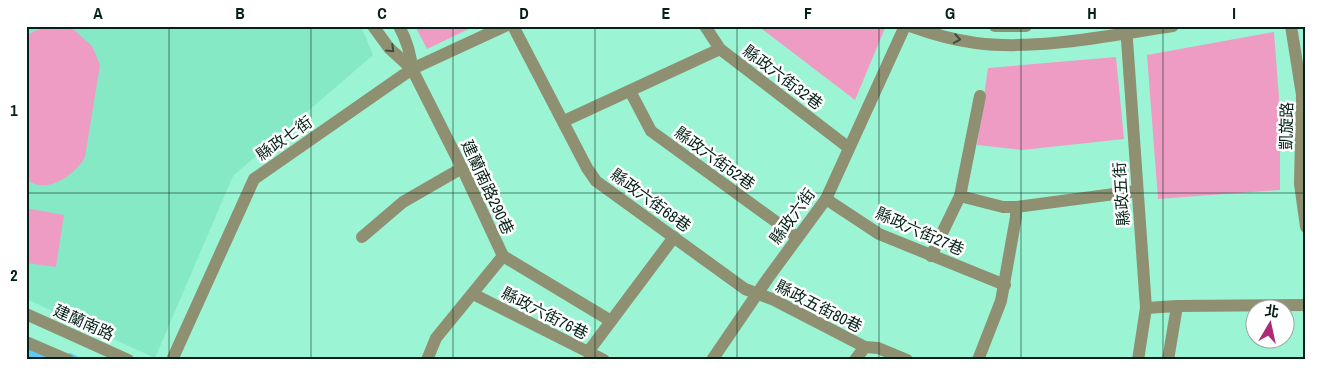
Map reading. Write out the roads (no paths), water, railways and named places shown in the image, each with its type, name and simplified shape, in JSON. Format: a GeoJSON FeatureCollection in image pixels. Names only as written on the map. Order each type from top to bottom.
{"type":"FeatureCollection","features":[{"type":"Feature","properties":{"kind":"street"},"geometry":{"type":"LineString","coordinates":[[373,26],[389,48],[412,69]]}},
{"type":"Feature","properties":{"kind":"street"},"geometry":{"type":"LineString","coordinates":[[398,26],[406,38],[412,54],[412,69]]}},
{"type":"Feature","properties":{"kind":"street","name":"縣政七街"},"geometry":{"type":"LineString","coordinates":[[172,360],[254,179],[412,69],[505,26]]}},
{"type":"Feature","properties":{"kind":"street","name":"縣政六街68巷"},"geometry":{"type":"LineString","coordinates":[[513,26],[587,168],[596,181],[745,289],[758,294]]}},
{"type":"Feature","properties":{"kind":"street","name":"縣政六街32巷"},"geometry":{"type":"LineString","coordinates":[[704,26],[720,49],[849,148]]}},
{"type":"Feature","properties":{"kind":"street","name":"縣政六街"},"geometry":{"type":"LineString","coordinates":[[712,360],[797,237],[826,199],[905,26]]}},
{"type":"Feature","properties":{"kind":"street"},"geometry":{"type":"LineString","coordinates":[[910,26],[937,36],[977,43],[1017,45],[1073,40],[1126,30],[1173,26]]}},
{"type":"Feature","properties":{"kind":"street"},"geometry":{"type":"LineString","coordinates":[[996,26],[1026,26]]}},
{"type":"Feature","properties":{"kind":"street","name":"凱旋路"},"geometry":{"type":"LineString","coordinates":[[1291,26],[1302,95],[1300,184],[1306,227]]}},
{"type":"Feature","properties":{"kind":"street","name":"縣政五街"},"geometry":{"type":"LineString","coordinates":[[1126,30],[1146,308],[1138,360]]}},
{"type":"Feature","properties":{"kind":"street"},"geometry":{"type":"LineString","coordinates":[[564,121],[720,49]]}},
{"type":"Feature","properties":{"kind":"street","name":"建蘭南路290巷"},"geometry":{"type":"LineString","coordinates":[[412,69],[462,168],[503,256],[436,338],[427,360]]}},
{"type":"Feature","properties":{"kind":"street","name":"縣政六街52巷"},"geometry":{"type":"LineString","coordinates":[[630,91],[651,131],[797,237]]}},
{"type":"Feature","properties":{"kind":"street"},"geometry":{"type":"LineString","coordinates":[[930,256],[960,196],[980,96]]}},
{"type":"Feature","properties":{"kind":"street"},"geometry":{"type":"LineString","coordinates":[[362,237],[403,202],[462,168]]}},
{"type":"Feature","properties":{"kind":"street"},"geometry":{"type":"LineString","coordinates":[[960,196],[1002,207],[1016,207],[1137,191]]}},
{"type":"Feature","properties":{"kind":"street","name":"縣政六街27巷"},"geometry":{"type":"LineString","coordinates":[[826,199],[879,234],[1005,285]]}},
{"type":"Feature","properties":{"kind":"street"},"geometry":{"type":"LineString","coordinates":[[978,360],[1001,301],[1005,285],[1016,207]]}},
{"type":"Feature","properties":{"kind":"street"},"geometry":{"type":"LineString","coordinates":[[588,352],[674,237]]}},
{"type":"Feature","properties":{"kind":"street"},"geometry":{"type":"LineString","coordinates":[[503,256],[611,321]]}},
{"type":"Feature","properties":{"kind":"street","name":"縣政六街76巷"},"geometry":{"type":"LineString","coordinates":[[473,294],[604,360]]}},
{"type":"Feature","properties":{"kind":"street","name":"縣政五街80巷"},"geometry":{"type":"LineString","coordinates":[[758,294],[866,347],[878,348],[907,360]]}},
{"type":"Feature","properties":{"kind":"street"},"geometry":{"type":"LineString","coordinates":[[1146,308],[1306,305]]}},
{"type":"Feature","properties":{"kind":"street"},"geometry":{"type":"LineString","coordinates":[[1168,360],[1177,306]]}},
{"type":"Feature","properties":{"kind":"street","name":"建蘭南路"},"geometry":{"type":"LineString","coordinates":[[26,314],[128,360]]}},
{"type":"Feature","properties":{"kind":"street"},"geometry":{"type":"LineString","coordinates":[[26,342],[68,360]]}},
{"type":"Feature","properties":{"kind":"street"},"geometry":{"type":"LineString","coordinates":[[855,360],[866,347]]}},
{"type":"Feature","properties":{"kind":"street","name":"縣政五街80巷"},"geometry":{"type":"LineString","coordinates":[[866,347],[873,360]]}},
{"type":"Feature","properties":{"kind":"waterway"},"geometry":{"type":"LineString","coordinates":[[26,353],[42,360]]}},
{"type":"Feature","properties":{"kind":"waterway"},"geometry":{"type":"LineString","coordinates":[[70,355],[80,360]]}}]}
